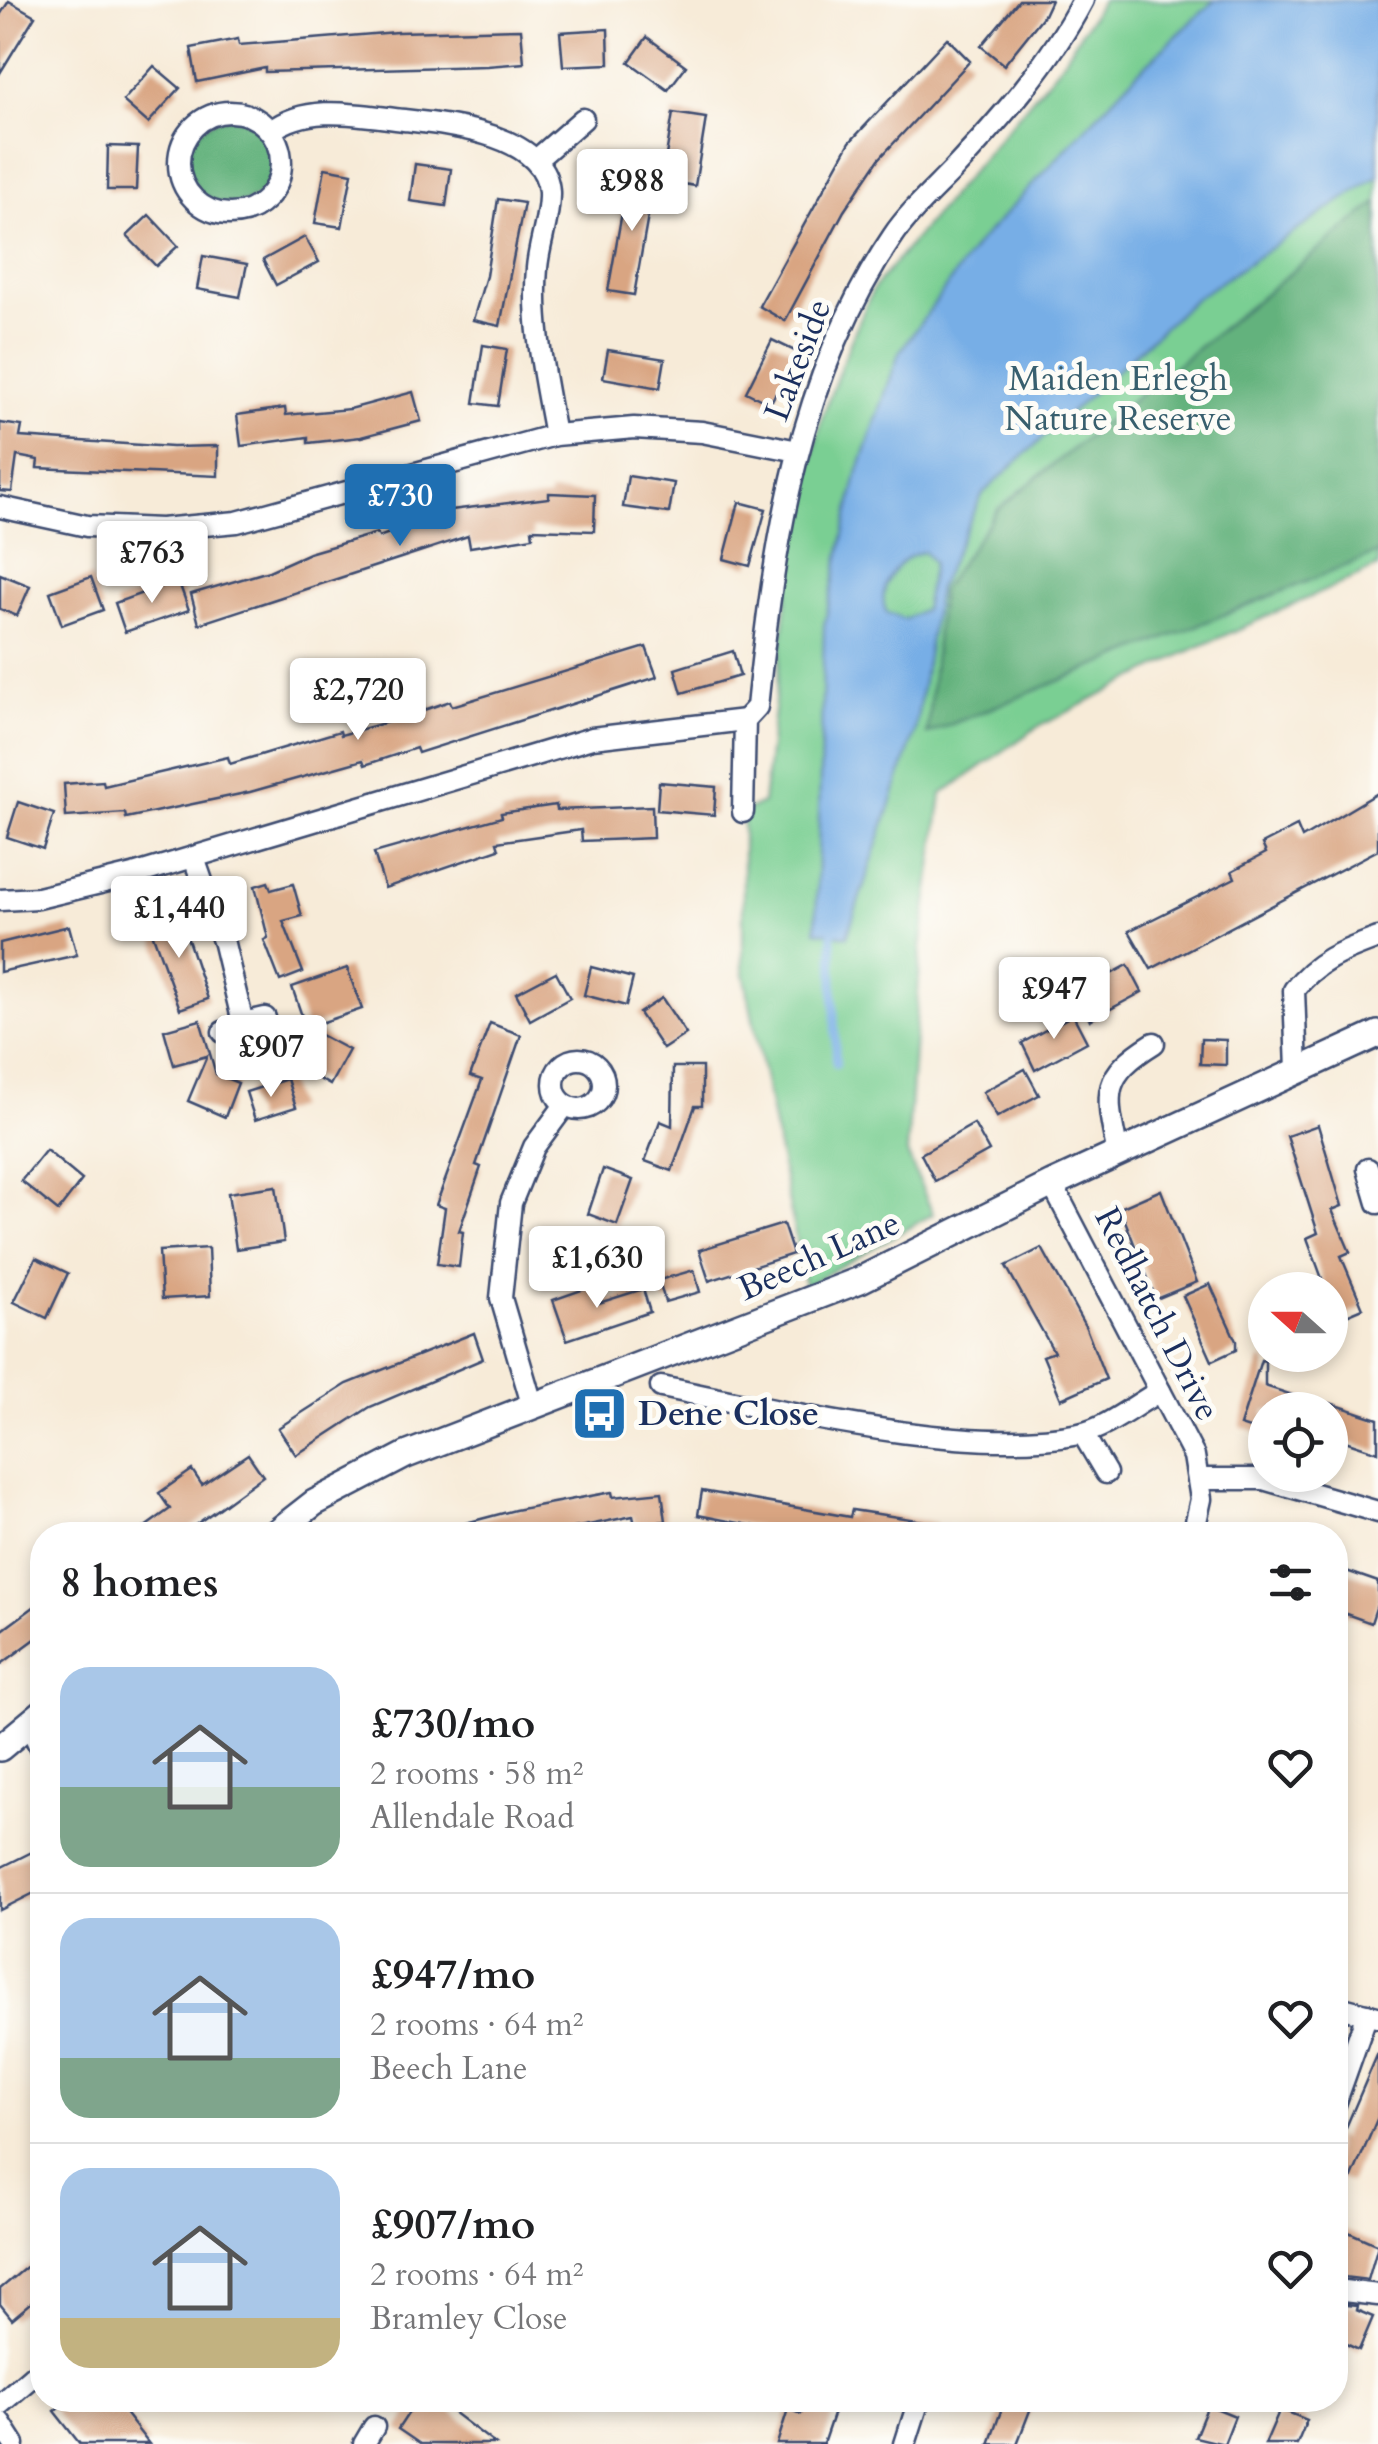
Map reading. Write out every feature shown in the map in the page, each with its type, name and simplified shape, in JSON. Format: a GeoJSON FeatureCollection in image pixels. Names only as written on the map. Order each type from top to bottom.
{"type":"FeatureCollection","features":[{"type":"Feature","properties":{"kind":"street","name":"Lakeside"},"geometry":{"type":"LineString","coordinates":[[743,812],[745,720],[757,707],[772,567],[798,451],[824,370],[857,295],[894,233],[1012,106],[1083,0]]}},
{"type":"Feature","properties":{"kind":"street"},"geometry":{"type":"LineString","coordinates":[[243,113],[270,130],[282,162],[279,180],[257,206],[223,214],[192,198],[183,183],[180,151],[198,124],[211,115],[243,113]]}},
{"type":"Feature","properties":{"kind":"street"},"geometry":{"type":"LineString","coordinates":[[270,130],[288,118],[314,113],[407,120],[504,139],[544,168],[548,192],[537,266],[536,314],[555,435]]}},
{"type":"Feature","properties":{"kind":"street"},"geometry":{"type":"LineString","coordinates":[[536,160],[583,118]]}},
{"type":"Feature","properties":{"kind":"street"},"geometry":{"type":"LineString","coordinates":[[0,507],[86,526],[161,529],[237,522],[555,435],[634,428],[702,432],[798,451]]}},
{"type":"Feature","properties":{"kind":"street"},"geometry":{"type":"LineString","coordinates":[[0,900],[38,898],[194,858],[592,738],[745,720]]}},
{"type":"Feature","properties":{"kind":"street"},"geometry":{"type":"LineString","coordinates":[[194,858],[224,944],[233,1027],[265,1018]]}},
{"type":"Feature","properties":{"kind":"street"},"geometry":{"type":"LineString","coordinates":[[1298,1070],[1294,990],[1309,971],[1329,956],[1378,938]]}},
{"type":"Feature","properties":{"kind":"street","name":"Beech Lane"},"geometry":{"type":"LineString","coordinates":[[291,1522],[314,1504],[406,1455],[860,1280],[1052,1184],[1378,1034]]}},
{"type":"Feature","properties":{"kind":"street"},"geometry":{"type":"LineString","coordinates":[[1118,1154],[1107,1101],[1121,1064],[1154,1043]]}},
{"type":"Feature","properties":{"kind":"street"},"geometry":{"type":"LineString","coordinates":[[532,1404],[501,1298],[511,1203],[534,1148],[564,1105]]}},
{"type":"Feature","properties":{"kind":"street"},"geometry":{"type":"LineString","coordinates":[[1368,1169],[1378,1204]]}},
{"type":"Feature","properties":{"kind":"street","name":"Redhatch Drive"},"geometry":{"type":"LineString","coordinates":[[1052,1184],[1194,1456],[1201,1499],[1196,1522]]}},
{"type":"Feature","properties":{"kind":"street"},"geometry":{"type":"LineString","coordinates":[[662,1387],[940,1435],[1016,1440],[1083,1434],[1160,1390]]}},
{"type":"Feature","properties":{"kind":"street"},"geometry":{"type":"LineString","coordinates":[[1083,1434],[1106,1473]]}},
{"type":"Feature","properties":{"kind":"street"},"geometry":{"type":"LineString","coordinates":[[1200,1480],[1263,1479],[1378,1512]]}},
{"type":"Feature","properties":{"kind":"street"},"geometry":{"type":"LineString","coordinates":[[0,1748],[30,1723]]}},
{"type":"Feature","properties":{"kind":"street"},"geometry":{"type":"LineString","coordinates":[[1348,2009],[1373,2016],[1348,2074]]}},
{"type":"Feature","properties":{"kind":"street"},"geometry":{"type":"LineString","coordinates":[[1348,2292],[1378,2295]]}},
{"type":"Feature","properties":{"kind":"street"},"geometry":{"type":"LineString","coordinates":[[0,2404],[30,2378]]}},
{"type":"Feature","properties":{"kind":"street"},"geometry":{"type":"LineString","coordinates":[[905,2444],[915,2412]]}},
{"type":"Feature","properties":{"kind":"street"},"geometry":{"type":"LineString","coordinates":[[0,2422],[14,2444]]}},
{"type":"Feature","properties":{"kind":"green space","name":"Maiden Erlegh Nature Reserve"},"geometry":{"type":"Polygon","coordinates":[[[1102,0],[1378,0],[1378,567],[1185,653],[1036,728],[942,794],[921,948],[907,1153],[933,1214],[805,1286],[743,968],[743,812],[763,803],[794,540],[822,417],[873,289],[1060,65],[1102,0]]]}},
{"type":"Feature","properties":{"kind":"green space"},"geometry":{"type":"Polygon","coordinates":[[[231,117],[256,124],[268,136],[275,161],[268,186],[256,198],[231,205],[206,198],[194,186],[187,161],[194,136],[206,124],[231,117]]]}},
{"type":"Feature","properties":{"kind":"green space"},"geometry":{"type":"Polygon","coordinates":[[[1378,202],[1378,553],[927,734],[941,590],[998,509],[1378,202]]]}},
{"type":"Feature","properties":{"kind":"water"},"geometry":{"type":"Polygon","coordinates":[[[1215,0],[1378,0],[1378,176],[1193,300],[983,493],[938,588],[915,731],[847,936],[816,931],[824,626],[856,479],[899,353],[976,245],[1138,72],[1215,0]],[[924,552],[898,566],[886,584],[887,613],[905,619],[924,610],[933,562],[924,552]]]}},
{"type":"Feature","properties":{"kind":"building"},"geometry":{"type":"Polygon","coordinates":[[[1019,0],[1051,0],[1044,15],[1004,65],[981,46],[1019,0]]]}},
{"type":"Feature","properties":{"kind":"building"},"geometry":{"type":"Polygon","coordinates":[[[9,1],[35,16],[0,73],[0,15],[9,1]]]}},
{"type":"Feature","properties":{"kind":"building"},"geometry":{"type":"Polygon","coordinates":[[[521,29],[524,63],[487,66],[265,72],[265,68],[197,82],[191,48],[238,39],[239,45],[397,32],[521,29]]]}},
{"type":"Feature","properties":{"kind":"building"},"geometry":{"type":"Polygon","coordinates":[[[608,29],[609,64],[563,66],[560,32],[608,29]]]}},
{"type":"Feature","properties":{"kind":"building"},"geometry":{"type":"Polygon","coordinates":[[[647,37],[686,66],[668,90],[629,62],[647,37]]]}},
{"type":"Feature","properties":{"kind":"building"},"geometry":{"type":"Polygon","coordinates":[[[947,38],[970,61],[879,159],[844,211],[785,321],[759,306],[850,142],[947,38]]]}},
{"type":"Feature","properties":{"kind":"building"},"geometry":{"type":"Polygon","coordinates":[[[154,66],[180,88],[148,123],[123,101],[154,66]]]}},
{"type":"Feature","properties":{"kind":"building"},"geometry":{"type":"Polygon","coordinates":[[[673,113],[706,118],[695,186],[662,180],[673,113]]]}},
{"type":"Feature","properties":{"kind":"building"},"geometry":{"type":"Polygon","coordinates":[[[108,146],[138,147],[136,190],[107,190],[108,146]]]}},
{"type":"Feature","properties":{"kind":"building"},"geometry":{"type":"Polygon","coordinates":[[[415,164],[451,169],[446,206],[410,201],[415,164]]]}},
{"type":"Feature","properties":{"kind":"building"},"geometry":{"type":"Polygon","coordinates":[[[325,168],[352,173],[342,227],[315,223],[325,168]]]}},
{"type":"Feature","properties":{"kind":"building"},"geometry":{"type":"Polygon","coordinates":[[[629,173],[655,177],[634,295],[608,291],[629,173]]]}},
{"type":"Feature","properties":{"kind":"building"},"geometry":{"type":"Polygon","coordinates":[[[498,199],[524,203],[500,326],[473,320],[486,276],[498,199]]]}},
{"type":"Feature","properties":{"kind":"building"},"geometry":{"type":"Polygon","coordinates":[[[149,215],[178,246],[156,266],[127,236],[149,215]]]}},
{"type":"Feature","properties":{"kind":"building"},"geometry":{"type":"Polygon","coordinates":[[[305,237],[319,262],[276,285],[263,260],[305,237]]]}},
{"type":"Feature","properties":{"kind":"building"},"geometry":{"type":"Polygon","coordinates":[[[203,256],[247,264],[240,297],[197,289],[203,256]]]}},
{"type":"Feature","properties":{"kind":"building"},"geometry":{"type":"Polygon","coordinates":[[[772,340],[797,352],[770,404],[746,392],[772,340]]]}},
{"type":"Feature","properties":{"kind":"building"},"geometry":{"type":"Polygon","coordinates":[[[483,345],[507,349],[498,406],[474,403],[483,345]]]}},
{"type":"Feature","properties":{"kind":"building"},"geometry":{"type":"Polygon","coordinates":[[[608,350],[665,359],[660,388],[603,378],[608,350]]]}},
{"type":"Feature","properties":{"kind":"building"},"geometry":{"type":"Polygon","coordinates":[[[413,392],[421,421],[361,437],[308,443],[308,437],[241,446],[237,415],[285,408],[286,415],[350,409],[413,392]]]}},
{"type":"Feature","properties":{"kind":"building"},"geometry":{"type":"Polygon","coordinates":[[[0,423],[22,426],[20,437],[172,447],[218,446],[218,476],[37,468],[38,460],[17,456],[12,492],[0,491],[0,423]]]}},
{"type":"Feature","properties":{"kind":"building"},"geometry":{"type":"Polygon","coordinates":[[[628,476],[674,483],[669,513],[623,507],[628,476]]]}},
{"type":"Feature","properties":{"kind":"building"},"geometry":{"type":"Polygon","coordinates":[[[549,493],[595,495],[594,531],[532,529],[533,537],[470,547],[468,536],[199,624],[191,594],[269,571],[309,553],[377,533],[379,537],[451,510],[549,498],[549,493]]]}},
{"type":"Feature","properties":{"kind":"building"},"geometry":{"type":"Polygon","coordinates":[[[739,502],[766,509],[750,566],[724,559],[739,502]]]}},
{"type":"Feature","properties":{"kind":"building"},"geometry":{"type":"Polygon","coordinates":[[[0,574],[30,586],[17,616],[0,609],[0,574]]]}},
{"type":"Feature","properties":{"kind":"building"},"geometry":{"type":"Polygon","coordinates":[[[91,577],[103,610],[62,625],[50,592],[91,577]]]}},
{"type":"Feature","properties":{"kind":"building"},"geometry":{"type":"Polygon","coordinates":[[[178,580],[189,610],[125,632],[115,603],[178,580]]]}},
{"type":"Feature","properties":{"kind":"building"},"geometry":{"type":"Polygon","coordinates":[[[646,647],[657,677],[418,753],[416,748],[365,765],[363,760],[250,792],[126,818],[125,813],[66,817],[64,784],[103,781],[104,786],[228,757],[230,764],[340,731],[341,735],[395,720],[450,701],[452,706],[646,647]]]}},
{"type":"Feature","properties":{"kind":"building"},"geometry":{"type":"Polygon","coordinates":[[[733,651],[740,676],[682,693],[675,669],[733,651]]]}},
{"type":"Feature","properties":{"kind":"building"},"geometry":{"type":"Polygon","coordinates":[[[659,782],[716,787],[714,815],[657,810],[659,782]]]}},
{"type":"Feature","properties":{"kind":"building"},"geometry":{"type":"Polygon","coordinates":[[[1378,793],[1378,850],[1151,969],[1129,931],[1235,878],[1232,871],[1266,853],[1262,844],[1297,826],[1302,838],[1378,793]]]}},
{"type":"Feature","properties":{"kind":"building"},"geometry":{"type":"Polygon","coordinates":[[[18,802],[54,814],[43,849],[7,837],[18,802]]]}},
{"type":"Feature","properties":{"kind":"building"},"geometry":{"type":"Polygon","coordinates":[[[556,805],[557,810],[652,806],[653,838],[582,841],[581,830],[497,842],[499,849],[385,888],[374,853],[502,817],[501,813],[556,805]]]}},
{"type":"Feature","properties":{"kind":"building"},"geometry":{"type":"Polygon","coordinates":[[[268,882],[271,890],[293,884],[302,916],[283,921],[303,972],[280,981],[264,940],[268,938],[255,886],[268,882]]]}},
{"type":"Feature","properties":{"kind":"building"},"geometry":{"type":"Polygon","coordinates":[[[179,913],[208,999],[180,1009],[149,924],[179,913]]]}},
{"type":"Feature","properties":{"kind":"building"},"geometry":{"type":"Polygon","coordinates":[[[69,926],[77,955],[0,972],[0,943],[69,926]]]}},
{"type":"Feature","properties":{"kind":"building"},"geometry":{"type":"Polygon","coordinates":[[[1128,965],[1142,992],[1090,1020],[1076,993],[1128,965]]]}},
{"type":"Feature","properties":{"kind":"building"},"geometry":{"type":"Polygon","coordinates":[[[591,967],[633,978],[626,1006],[584,995],[591,967]]]}},
{"type":"Feature","properties":{"kind":"building"},"geometry":{"type":"Polygon","coordinates":[[[347,968],[362,1009],[306,1028],[292,987],[347,968]]]}},
{"type":"Feature","properties":{"kind":"building"},"geometry":{"type":"Polygon","coordinates":[[[556,972],[570,998],[530,1020],[516,993],[556,972]]]}},
{"type":"Feature","properties":{"kind":"building"},"geometry":{"type":"Polygon","coordinates":[[[662,998],[686,1034],[663,1049],[639,1013],[662,998]]]}},
{"type":"Feature","properties":{"kind":"building"},"geometry":{"type":"Polygon","coordinates":[[[1073,1015],[1087,1042],[1035,1070],[1022,1043],[1073,1015]]]}},
{"type":"Feature","properties":{"kind":"building"},"geometry":{"type":"Polygon","coordinates":[[[200,1020],[216,1074],[238,1083],[225,1117],[188,1101],[207,1056],[174,1065],[164,1030],[200,1020]]]}},
{"type":"Feature","properties":{"kind":"building"},"geometry":{"type":"Polygon","coordinates":[[[490,1023],[521,1035],[476,1165],[481,1167],[459,1231],[463,1232],[459,1267],[437,1264],[445,1208],[436,1205],[482,1080],[470,1076],[490,1023]]]}},
{"type":"Feature","properties":{"kind":"building"},"geometry":{"type":"Polygon","coordinates":[[[317,1033],[349,1050],[330,1085],[298,1067],[317,1033]]]}},
{"type":"Feature","properties":{"kind":"building"},"geometry":{"type":"Polygon","coordinates":[[[1201,1039],[1226,1040],[1226,1065],[1200,1064],[1201,1039]]]}},
{"type":"Feature","properties":{"kind":"building"},"geometry":{"type":"Polygon","coordinates":[[[673,1067],[702,1067],[702,1106],[695,1106],[672,1171],[645,1161],[660,1121],[672,1126],[673,1067]]]}},
{"type":"Feature","properties":{"kind":"building"},"geometry":{"type":"Polygon","coordinates":[[[1025,1069],[1039,1095],[997,1117],[983,1092],[1025,1069]]]}},
{"type":"Feature","properties":{"kind":"building"},"geometry":{"type":"Polygon","coordinates":[[[287,1079],[296,1107],[255,1120],[246,1092],[287,1079]]]}},
{"type":"Feature","properties":{"kind":"building"},"geometry":{"type":"Polygon","coordinates":[[[974,1124],[989,1151],[935,1181],[921,1154],[974,1124]]]}},
{"type":"Feature","properties":{"kind":"building"},"geometry":{"type":"Polygon","coordinates":[[[1318,1125],[1342,1206],[1332,1210],[1350,1252],[1341,1256],[1348,1272],[1320,1272],[1307,1238],[1318,1233],[1287,1136],[1318,1125]]]}},
{"type":"Feature","properties":{"kind":"building"},"geometry":{"type":"Polygon","coordinates":[[[46,1150],[82,1180],[58,1211],[21,1181],[46,1150]]]}},
{"type":"Feature","properties":{"kind":"building"},"geometry":{"type":"Polygon","coordinates":[[[603,1169],[633,1180],[617,1225],[588,1214],[603,1169]]]}},
{"type":"Feature","properties":{"kind":"building"},"geometry":{"type":"Polygon","coordinates":[[[276,1186],[284,1242],[236,1249],[228,1193],[276,1186]]]}},
{"type":"Feature","properties":{"kind":"building"},"geometry":{"type":"Polygon","coordinates":[[[1161,1190],[1197,1282],[1156,1299],[1120,1208],[1161,1190]]]}},
{"type":"Feature","properties":{"kind":"building"},"geometry":{"type":"Polygon","coordinates":[[[783,1224],[793,1254],[709,1281],[699,1250],[783,1224]]]}},
{"type":"Feature","properties":{"kind":"building"},"geometry":{"type":"Polygon","coordinates":[[[208,1248],[210,1296],[162,1299],[159,1251],[208,1248]]]}},
{"type":"Feature","properties":{"kind":"building"},"geometry":{"type":"Polygon","coordinates":[[[1042,1248],[1086,1328],[1106,1379],[1061,1399],[1043,1356],[1054,1352],[1006,1266],[1042,1248]]]}},
{"type":"Feature","properties":{"kind":"building"},"geometry":{"type":"Polygon","coordinates":[[[36,1258],[68,1273],[47,1318],[14,1302],[36,1258]]]}},
{"type":"Feature","properties":{"kind":"building"},"geometry":{"type":"Polygon","coordinates":[[[694,1270],[700,1292],[665,1302],[659,1280],[694,1270]]]}},
{"type":"Feature","properties":{"kind":"building"},"geometry":{"type":"Polygon","coordinates":[[[1348,1273],[1363,1308],[1348,1314],[1348,1273]]]}},
{"type":"Feature","properties":{"kind":"building"},"geometry":{"type":"Polygon","coordinates":[[[1210,1284],[1236,1341],[1236,1350],[1212,1361],[1183,1296],[1210,1284]]]}},
{"type":"Feature","properties":{"kind":"building"},"geometry":{"type":"Polygon","coordinates":[[[593,1286],[599,1303],[643,1289],[650,1312],[567,1340],[553,1300],[593,1286]]]}},
{"type":"Feature","properties":{"kind":"building"},"geometry":{"type":"Polygon","coordinates":[[[474,1333],[483,1359],[370,1407],[296,1455],[278,1428],[347,1384],[474,1333]]]}},
{"type":"Feature","properties":{"kind":"building"},"geometry":{"type":"Polygon","coordinates":[[[1257,1372],[1265,1372],[1265,1386],[1283,1392],[1251,1392],[1257,1372]]]}},
{"type":"Feature","properties":{"kind":"building"},"geometry":{"type":"Polygon","coordinates":[[[1248,1401],[1248,1429],[1240,1426],[1248,1401]]]}},
{"type":"Feature","properties":{"kind":"building"},"geometry":{"type":"Polygon","coordinates":[[[1348,1409],[1378,1419],[1378,1452],[1348,1442],[1348,1409]]]}},
{"type":"Feature","properties":{"kind":"building"},"geometry":{"type":"Polygon","coordinates":[[[248,1454],[263,1476],[199,1522],[152,1522],[170,1509],[159,1493],[192,1470],[202,1485],[248,1454]]]}},
{"type":"Feature","properties":{"kind":"building"},"geometry":{"type":"Polygon","coordinates":[[[702,1491],[850,1517],[852,1510],[930,1522],[734,1522],[698,1515],[702,1491]]]}},
{"type":"Feature","properties":{"kind":"building"},"geometry":{"type":"Polygon","coordinates":[[[612,1492],[613,1497],[662,1492],[666,1521],[634,1522],[633,1516],[603,1522],[470,1522],[612,1492]]]}},
{"type":"Feature","properties":{"kind":"building"},"geometry":{"type":"Polygon","coordinates":[[[1348,1572],[1378,1582],[1378,1602],[1371,1623],[1348,1615],[1348,1572]]]}},
{"type":"Feature","properties":{"kind":"building"},"geometry":{"type":"Polygon","coordinates":[[[30,1610],[30,1643],[0,1665],[0,1632],[30,1610]]]}},
{"type":"Feature","properties":{"kind":"building"},"geometry":{"type":"Polygon","coordinates":[[[30,1853],[30,1895],[0,1910],[0,1868],[30,1853]]]}},
{"type":"Feature","properties":{"kind":"building"},"geometry":{"type":"Polygon","coordinates":[[[1378,2053],[1378,2117],[1350,2182],[1348,2123],[1378,2053]]]}},
{"type":"Feature","properties":{"kind":"building"},"geometry":{"type":"Polygon","coordinates":[[[1348,2232],[1378,2245],[1368,2280],[1348,2278],[1348,2232]]]}},
{"type":"Feature","properties":{"kind":"building"},"geometry":{"type":"Polygon","coordinates":[[[30,2264],[30,2304],[12,2319],[0,2304],[0,2289],[30,2264]]]}},
{"type":"Feature","properties":{"kind":"building"},"geometry":{"type":"Polygon","coordinates":[[[1348,2305],[1357,2306],[1356,2310],[1373,2317],[1359,2350],[1348,2345],[1348,2305]]]}},
{"type":"Feature","properties":{"kind":"building"},"geometry":{"type":"Polygon","coordinates":[[[55,2412],[124,2412],[149,2444],[80,2444],[55,2412]]]}},
{"type":"Feature","properties":{"kind":"building"},"geometry":{"type":"Polygon","coordinates":[[[409,2412],[453,2412],[495,2444],[420,2444],[398,2429],[409,2412]]]}},
{"type":"Feature","properties":{"kind":"building"},"geometry":{"type":"Polygon","coordinates":[[[787,2412],[834,2412],[823,2444],[777,2444],[787,2412]]]}},
{"type":"Feature","properties":{"kind":"building"},"geometry":{"type":"Polygon","coordinates":[[[1001,2412],[1029,2412],[1017,2444],[989,2444],[1001,2412]]]}},
{"type":"Feature","properties":{"kind":"building"},"geometry":{"type":"Polygon","coordinates":[[[1205,2412],[1235,2416],[1224,2444],[1195,2437],[1205,2412]]]}},
{"type":"Feature","properties":{"kind":"building"},"geometry":{"type":"Polygon","coordinates":[[[1279,2412],[1307,2420],[1297,2444],[1265,2444],[1279,2412]]]}},
{"type":"Feature","properties":{"kind":"waterway"},"geometry":{"type":"LineString","coordinates":[[832,934],[836,1064]]}},
{"type":"Feature","properties":{"kind":"place","name":"Dene Close"},"geometry":{"type":"Point","coordinates":[599,1414]}}]}
